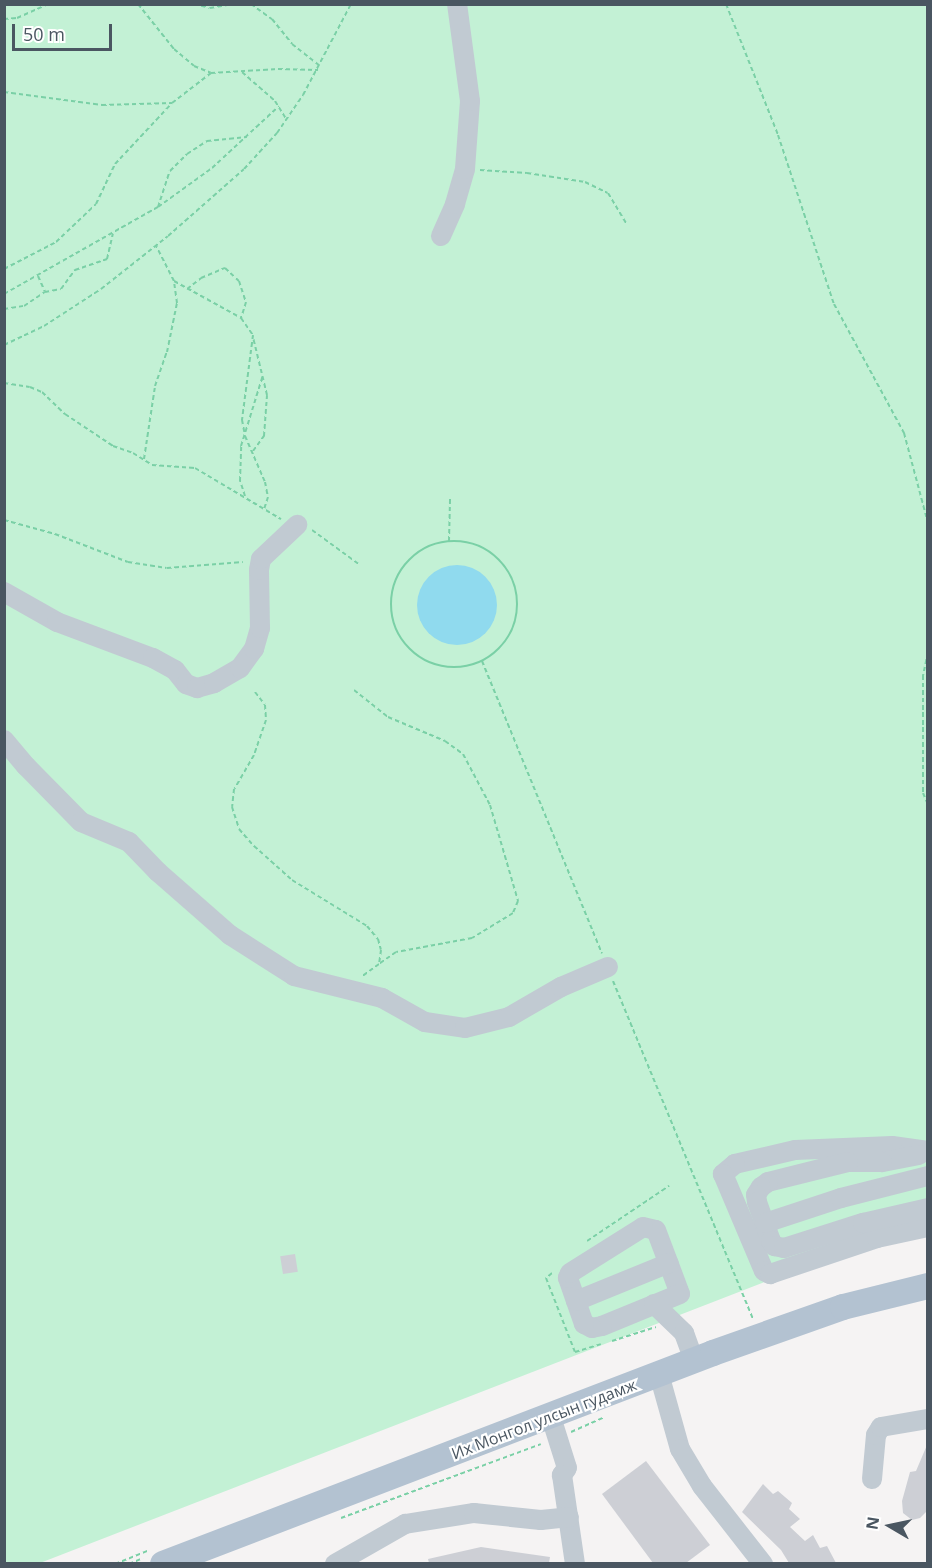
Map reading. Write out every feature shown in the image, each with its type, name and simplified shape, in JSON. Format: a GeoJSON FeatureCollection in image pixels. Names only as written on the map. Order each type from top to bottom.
{"type":"FeatureCollection","features":[{"type":"Feature","properties":{"kind":"main road","name":"Их Монгол улсын гудамж"},"geometry":{"type":"LineString","coordinates":[[156,1557],[545,1419],[694,1360],[843,1307],[927,1286]]}},
{"type":"Feature","properties":{"kind":"street"},"geometry":{"type":"LineString","coordinates":[[441,236],[455,204],[465,169],[470,101],[457,4]]}},
{"type":"Feature","properties":{"kind":"street"},"geometry":{"type":"LineString","coordinates":[[4,592],[57,622],[153,658],[175,670],[186,684],[197,688],[214,683],[240,668],[254,649],[260,628],[259,570],[261,559],[297,525]]}},
{"type":"Feature","properties":{"kind":"street"},"geometry":{"type":"LineString","coordinates":[[4,740],[81,822],[129,842],[158,872],[230,935],[294,976],[382,998],[424,1022],[465,1028],[509,1017],[561,987],[608,968]]}},
{"type":"Feature","properties":{"kind":"street"},"geometry":{"type":"LineString","coordinates":[[927,1152],[892,1146],[795,1150],[735,1164],[723,1174],[764,1271],[770,1274],[877,1238],[927,1227]]}},
{"type":"Feature","properties":{"kind":"street"},"geometry":{"type":"LineString","coordinates":[[927,1152],[882,1162],[848,1162],[768,1182],[760,1187],[756,1195],[774,1246],[784,1248],[863,1223],[927,1208]]}},
{"type":"Feature","properties":{"kind":"street"},"geometry":{"type":"LineString","coordinates":[[765,1223],[841,1198],[927,1176]]}},
{"type":"Feature","properties":{"kind":"street"},"geometry":{"type":"LineString","coordinates":[[680,1294],[592,1328],[584,1324],[568,1278],[570,1273],[643,1227],[656,1230],[680,1294],[684,1333],[694,1360]]}},
{"type":"Feature","properties":{"kind":"street"},"geometry":{"type":"LineString","coordinates":[[576,1301],[669,1263]]}},
{"type":"Feature","properties":{"kind":"street"},"geometry":{"type":"LineString","coordinates":[[654,1304],[684,1333]]}},
{"type":"Feature","properties":{"kind":"street"},"geometry":{"type":"LineString","coordinates":[[659,1374],[680,1449],[702,1486],[763,1563]]}},
{"type":"Feature","properties":{"kind":"street"},"geometry":{"type":"LineString","coordinates":[[545,1419],[555,1472],[562,1475],[575,1563]]}},
{"type":"Feature","properties":{"kind":"street"},"geometry":{"type":"LineString","coordinates":[[872,1479],[876,1435],[881,1427],[927,1419]]}},
{"type":"Feature","properties":{"kind":"street"},"geometry":{"type":"LineString","coordinates":[[335,1563],[405,1524],[474,1513],[541,1520],[569,1516]]}},
{"type":"Feature","properties":{"kind":"path"},"geometry":{"type":"LineString","coordinates":[[4,20],[17,18],[48,4]]}},
{"type":"Feature","properties":{"kind":"path"},"geometry":{"type":"LineString","coordinates":[[194,4],[210,8],[232,4]]}},
{"type":"Feature","properties":{"kind":"path"},"geometry":{"type":"LineString","coordinates":[[251,4],[272,19],[292,44],[320,67]]}},
{"type":"Feature","properties":{"kind":"path"},"geometry":{"type":"LineString","coordinates":[[4,345],[44,326],[79,305],[156,246],[244,169],[287,120],[320,67],[351,4]]}},
{"type":"Feature","properties":{"kind":"path"},"geometry":{"type":"LineString","coordinates":[[726,4],[778,135],[834,304],[904,433],[927,523]]}},
{"type":"Feature","properties":{"kind":"path"},"geometry":{"type":"LineString","coordinates":[[139,5],[174,49],[194,66],[211,73],[278,69],[318,70]]}},
{"type":"Feature","properties":{"kind":"path"},"geometry":{"type":"LineString","coordinates":[[242,72],[256,81],[279,106],[287,120]]}},
{"type":"Feature","properties":{"kind":"path"},"geometry":{"type":"LineString","coordinates":[[4,269],[56,242],[96,204],[115,164],[172,103],[211,73]]}},
{"type":"Feature","properties":{"kind":"path"},"geometry":{"type":"LineString","coordinates":[[4,92],[102,105],[172,103]]}},
{"type":"Feature","properties":{"kind":"path"},"geometry":{"type":"LineString","coordinates":[[4,294],[114,234],[158,207],[212,168],[279,106]]}},
{"type":"Feature","properties":{"kind":"path"},"geometry":{"type":"LineString","coordinates":[[158,207],[170,171],[187,154],[207,141],[247,137]]}},
{"type":"Feature","properties":{"kind":"path"},"geometry":{"type":"LineString","coordinates":[[465,169],[527,172],[585,182],[608,194],[626,223]]}},
{"type":"Feature","properties":{"kind":"path"},"geometry":{"type":"LineString","coordinates":[[4,309],[24,306],[45,292],[61,289],[75,270],[107,259],[114,234]]}},
{"type":"Feature","properties":{"kind":"path"},"geometry":{"type":"LineString","coordinates":[[144,459],[155,386],[167,352],[177,303],[174,281],[156,246]]}},
{"type":"Feature","properties":{"kind":"path"},"geometry":{"type":"LineString","coordinates":[[187,289],[201,278],[225,268],[239,281],[246,302],[241,318]]}},
{"type":"Feature","properties":{"kind":"path"},"geometry":{"type":"LineString","coordinates":[[38,276],[45,292]]}},
{"type":"Feature","properties":{"kind":"path"},"geometry":{"type":"LineString","coordinates":[[174,281],[241,318],[253,335],[267,395],[267,421],[264,436],[253,451]]}},
{"type":"Feature","properties":{"kind":"path"},"geometry":{"type":"LineString","coordinates":[[253,335],[248,381],[243,399],[245,436],[253,451],[268,497],[264,509]]}},
{"type":"Feature","properties":{"kind":"path"},"geometry":{"type":"LineString","coordinates":[[244,496],[239,465],[263,375]]}},
{"type":"Feature","properties":{"kind":"path"},"geometry":{"type":"LineString","coordinates":[[4,383],[30,387],[42,392],[65,414],[113,446],[144,459],[152,465],[195,468],[269,512]]}},
{"type":"Feature","properties":{"kind":"path"},"geometry":{"type":"LineString","coordinates":[[449,541],[450,499]]}},
{"type":"Feature","properties":{"kind":"path"},"geometry":{"type":"LineString","coordinates":[[4,520],[55,534],[128,562],[167,568],[261,559]]}},
{"type":"Feature","properties":{"kind":"path"},"geometry":{"type":"LineString","coordinates":[[297,525],[316,532],[360,566]]}},
{"type":"Feature","properties":{"kind":"path"},"geometry":{"type":"LineString","coordinates":[[449,541],[477,545],[495,555],[508,572],[516,591],[517,612],[511,632],[498,649],[482,661],[461,668],[440,667],[421,659],[405,645],[394,627],[390,606],[393,585],[402,566],[417,552],[436,543],[449,541]]}},
{"type":"Feature","properties":{"kind":"path"},"geometry":{"type":"LineString","coordinates":[[927,652],[923,675],[923,793],[927,805]]}},
{"type":"Feature","properties":{"kind":"path"},"geometry":{"type":"LineString","coordinates":[[482,661],[755,1324]]}},
{"type":"Feature","properties":{"kind":"path"},"geometry":{"type":"LineString","coordinates":[[343,988],[396,952],[472,938],[513,913],[518,901],[490,805],[463,754],[445,741],[388,717],[354,690]]}},
{"type":"Feature","properties":{"kind":"path"},"geometry":{"type":"LineString","coordinates":[[255,692],[265,705],[266,720],[254,755],[234,789],[232,807],[239,829],[254,846],[292,880],[367,926],[378,939],[381,950],[379,964]]}},
{"type":"Feature","properties":{"kind":"path"},"geometry":{"type":"LineString","coordinates":[[582,1245],[669,1186]]}},
{"type":"Feature","properties":{"kind":"path"},"geometry":{"type":"LineString","coordinates":[[553,1272],[546,1278],[575,1352],[663,1327]]}},
{"type":"Feature","properties":{"kind":"path"},"geometry":{"type":"LineString","coordinates":[[115,1563],[156,1557]]}},
{"type":"Feature","properties":{"kind":"green space"},"geometry":{"type":"Polygon","coordinates":[[[5,5],[927,5],[927,1233],[868,1242],[40,1563],[5,1564],[5,5]]]}},
{"type":"Feature","properties":{"kind":"water"},"geometry":{"type":"Polygon","coordinates":[[[457,565],[472,568],[485,577],[494,590],[497,605],[494,620],[485,633],[472,642],[457,645],[442,642],[429,633],[420,620],[417,605],[420,590],[429,577],[442,568],[457,565]]]}},
{"type":"Feature","properties":{"kind":"building"},"geometry":{"type":"Polygon","coordinates":[[[295,1254],[298,1272],[283,1274],[280,1256],[295,1254]]]}},
{"type":"Feature","properties":{"kind":"building"},"geometry":{"type":"Polygon","coordinates":[[[927,1445],[927,1511],[920,1518],[912,1520],[903,1513],[902,1501],[910,1472],[916,1471],[927,1445]]]}},
{"type":"Feature","properties":{"kind":"building"},"geometry":{"type":"Polygon","coordinates":[[[646,1461],[710,1545],[686,1563],[653,1563],[602,1494],[646,1461]]]}},
{"type":"Feature","properties":{"kind":"building"},"geometry":{"type":"Polygon","coordinates":[[[763,1484],[773,1494],[778,1491],[792,1503],[789,1509],[800,1519],[790,1527],[805,1541],[813,1535],[820,1548],[827,1546],[836,1563],[789,1563],[781,1550],[742,1512],[763,1484]]]}},
{"type":"Feature","properties":{"kind":"building"},"geometry":{"type":"Polygon","coordinates":[[[481,1547],[550,1557],[549,1563],[429,1563],[428,1559],[481,1547]]]}}]}
